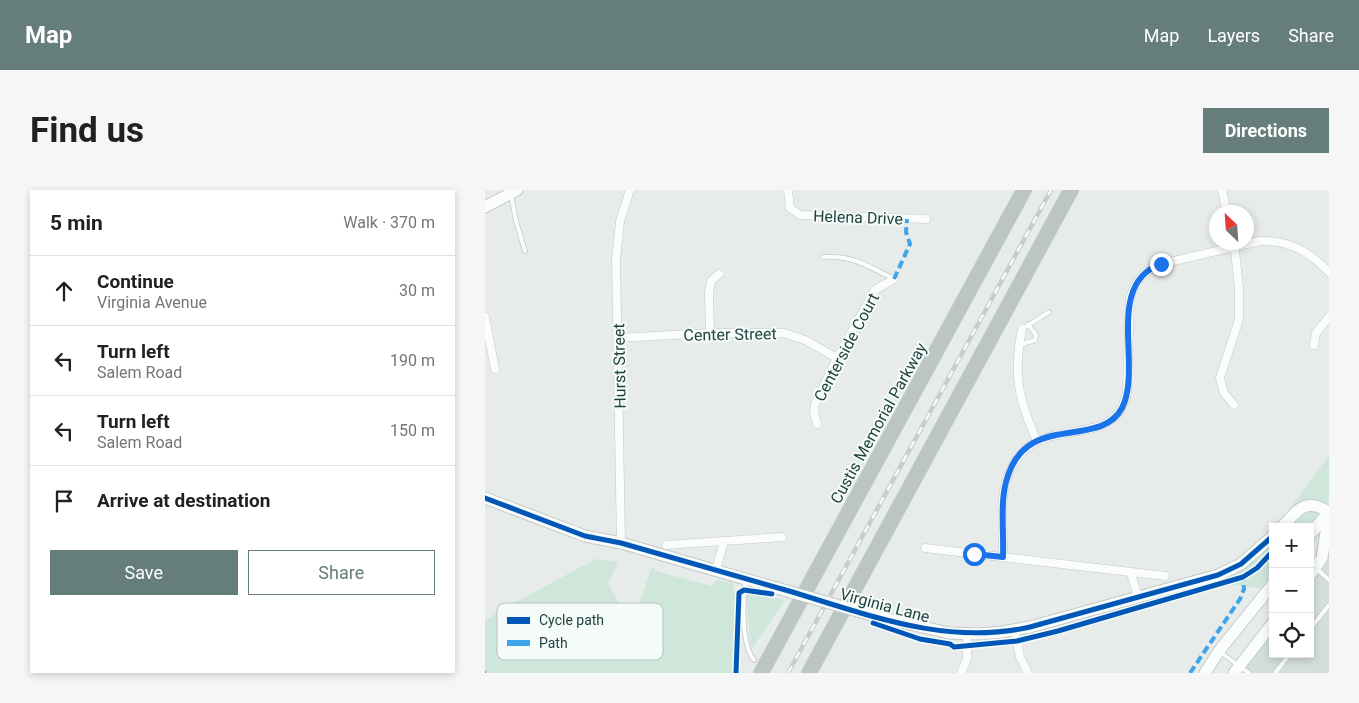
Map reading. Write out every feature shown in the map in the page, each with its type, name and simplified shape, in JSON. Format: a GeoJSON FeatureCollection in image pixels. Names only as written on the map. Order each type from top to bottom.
{"type":"FeatureCollection","features":[{"type":"Feature","properties":{"kind":"highway","name":"Custis Memorial Parkway"},"geometry":{"type":"LineString","coordinates":[[761,673],[1024,190]]}},
{"type":"Feature","properties":{"kind":"highway"},"geometry":{"type":"LineString","coordinates":[[809,673],[1071,190]]}},
{"type":"Feature","properties":{"kind":"street","name":"Hurst Street"},"geometry":{"type":"LineString","coordinates":[[621,543],[617,239],[630,190]]}},
{"type":"Feature","properties":{"kind":"street","name":"Helena Drive"},"geometry":{"type":"LineString","coordinates":[[787,190],[788,203],[792,211],[800,215],[926,219]]}},
{"type":"Feature","properties":{"kind":"street"},"geometry":{"type":"LineString","coordinates":[[1222,190],[1225,205]]}},
{"type":"Feature","properties":{"kind":"street"},"geometry":{"type":"LineString","coordinates":[[485,196],[511,193]]}},
{"type":"Feature","properties":{"kind":"street"},"geometry":{"type":"LineString","coordinates":[[485,207],[511,193]]}},
{"type":"Feature","properties":{"kind":"street"},"geometry":{"type":"LineString","coordinates":[[1254,243],[1283,242],[1303,250],[1329,272]]}},
{"type":"Feature","properties":{"kind":"street"},"geometry":{"type":"LineString","coordinates":[[1003,557],[1005,484],[1020,454],[1037,441],[1062,432],[1101,427],[1118,414],[1127,392],[1130,298],[1141,276],[1148,270],[1161,264],[1215,250]]}},
{"type":"Feature","properties":{"kind":"street"},"geometry":{"type":"LineString","coordinates":[[1234,405],[1223,392],[1220,378],[1239,319],[1239,288],[1235,250]]}},
{"type":"Feature","properties":{"kind":"street"},"geometry":{"type":"LineString","coordinates":[[710,333],[709,293],[711,280],[719,274]]}},
{"type":"Feature","properties":{"kind":"street","name":"Centerside Court"},"geometry":{"type":"LineString","coordinates":[[817,424],[815,404],[837,358],[875,290],[894,279]]}},
{"type":"Feature","properties":{"kind":"street"},"geometry":{"type":"LineString","coordinates":[[485,317],[495,368]]}},
{"type":"Feature","properties":{"kind":"street"},"geometry":{"type":"LineString","coordinates":[[1314,345],[1319,328],[1329,317]]}},
{"type":"Feature","properties":{"kind":"street"},"geometry":{"type":"LineString","coordinates":[[1025,326],[1019,345],[1017,368],[1020,401],[1037,441]]}},
{"type":"Feature","properties":{"kind":"street","name":"Center Street"},"geometry":{"type":"LineString","coordinates":[[618,338],[710,333],[784,333],[805,340],[837,358]]}},
{"type":"Feature","properties":{"kind":"street","name":"Virginia Lane"},"geometry":{"type":"LineString","coordinates":[[485,498],[585,536],[621,543],[927,630],[967,634],[1015,630],[1229,571],[1249,558],[1269,540]]}},
{"type":"Feature","properties":{"kind":"street"},"geometry":{"type":"LineString","coordinates":[[1285,523],[1297,511],[1307,505],[1318,505],[1329,512]]}},
{"type":"Feature","properties":{"kind":"street"},"geometry":{"type":"LineString","coordinates":[[1314,530],[1329,512]]}},
{"type":"Feature","properties":{"kind":"street"},"geometry":{"type":"LineString","coordinates":[[1314,570],[1322,558],[1329,512]]}},
{"type":"Feature","properties":{"kind":"street"},"geometry":{"type":"LineString","coordinates":[[1314,536],[1320,538],[1323,546]]}},
{"type":"Feature","properties":{"kind":"street"},"geometry":{"type":"LineString","coordinates":[[667,545],[782,537]]}},
{"type":"Feature","properties":{"kind":"street"},"geometry":{"type":"LineString","coordinates":[[715,570],[724,540]]}},
{"type":"Feature","properties":{"kind":"street"},"geometry":{"type":"LineString","coordinates":[[925,548],[1165,576]]}},
{"type":"Feature","properties":{"kind":"street"},"geometry":{"type":"LineString","coordinates":[[1131,573],[1137,597]]}},
{"type":"Feature","properties":{"kind":"street"},"geometry":{"type":"LineString","coordinates":[[1205,673],[1219,650],[1269,589]]}},
{"type":"Feature","properties":{"kind":"street"},"geometry":{"type":"LineString","coordinates":[[1241,671],[1269,629]]}},
{"type":"Feature","properties":{"kind":"street"},"geometry":{"type":"LineString","coordinates":[[1015,630],[1021,657],[1028,673]]}},
{"type":"Feature","properties":{"kind":"street"},"geometry":{"type":"LineString","coordinates":[[961,673],[967,659],[967,634]]}},
{"type":"Feature","properties":{"kind":"lane"},"geometry":{"type":"LineString","coordinates":[[511,193],[516,221],[525,251]]}},
{"type":"Feature","properties":{"kind":"lane"},"geometry":{"type":"LineString","coordinates":[[823,257],[841,256],[855,259],[894,279]]}},
{"type":"Feature","properties":{"kind":"lane"},"geometry":{"type":"LineString","coordinates":[[1019,345],[1035,340],[1035,335],[1025,326],[1049,312]]}},
{"type":"Feature","properties":{"kind":"lane"},"geometry":{"type":"LineString","coordinates":[[1314,572],[1329,580]]}},
{"type":"Feature","properties":{"kind":"lane"},"geometry":{"type":"LineString","coordinates":[[745,579],[745,639],[748,650],[754,660]]}},
{"type":"Feature","properties":{"kind":"lane"},"geometry":{"type":"LineString","coordinates":[[1314,624],[1329,605]]}},
{"type":"Feature","properties":{"kind":"lane"},"geometry":{"type":"LineString","coordinates":[[1219,650],[1241,671]]}},
{"type":"Feature","properties":{"kind":"lane"},"geometry":{"type":"LineString","coordinates":[[1275,673],[1287,658]]}},
{"type":"Feature","properties":{"kind":"shaded area"},"geometry":{"type":"Polygon","coordinates":[[[1329,555],[1329,673],[1238,673],[1269,633],[1269,658],[1314,658],[1314,575],[1329,555]]]}},
{"type":"Feature","properties":{"kind":"green space"},"geometry":{"type":"Polygon","coordinates":[[[1329,455],[1329,501],[1313,523],[1291,523],[1301,513],[1289,510],[1329,455]]]}},
{"type":"Feature","properties":{"kind":"green space"},"geometry":{"type":"Polygon","coordinates":[[[1269,544],[1269,581],[1263,589],[1229,584],[1222,579],[1269,544]]]}},
{"type":"Feature","properties":{"kind":"green space"},"geometry":{"type":"Polygon","coordinates":[[[596,559],[618,562],[608,583],[619,603],[514,603],[596,559]]]}},
{"type":"Feature","properties":{"kind":"green space"},"geometry":{"type":"Polygon","coordinates":[[[653,567],[655,571],[712,586],[717,580],[733,583],[734,592],[737,593],[744,613],[732,673],[485,673],[485,621],[497,613],[497,660],[663,660],[663,603],[640,603],[653,567]]]}},
{"type":"Feature","properties":{"kind":"green space"},"geometry":{"type":"Polygon","coordinates":[[[746,593],[785,600],[751,650],[746,593]]]}},
{"type":"Feature","properties":{"kind":"railway"},"geometry":{"type":"LineString","coordinates":[[788,673],[1051,190]]}},
{"type":"Feature","properties":{"kind":"marked path"},"geometry":{"type":"LineString","coordinates":[[894,279],[910,244],[906,232],[907,219]]}},
{"type":"Feature","properties":{"kind":"marked path"},"geometry":{"type":"LineString","coordinates":[[1190,673],[1240,599],[1244,589],[1243,577]]}},
{"type":"Feature","properties":{"kind":"cycle path"},"geometry":{"type":"LineString","coordinates":[[485,498],[585,536],[621,543],[878,618],[908,625],[968,633],[999,632],[1030,627],[1218,575],[1241,564],[1269,540]]}},
{"type":"Feature","properties":{"kind":"cycle path"},"geometry":{"type":"LineString","coordinates":[[873,623],[920,639],[950,644],[954,647],[1017,641],[1058,631],[1243,577],[1257,568],[1269,555]]}},
{"type":"Feature","properties":{"kind":"cycle path"},"geometry":{"type":"LineString","coordinates":[[736,673],[739,593],[744,590],[772,594]]}},
{"type":"Feature","properties":{"kind":"route"},"geometry":{"type":"LineString","coordinates":[[974,554],[1003,557],[1005,484],[1008,474],[1020,454],[1037,441],[1049,436],[1062,432],[1101,427],[1112,420],[1123,407],[1127,392],[1130,298],[1141,276],[1148,270],[1161,264]]}}]}
